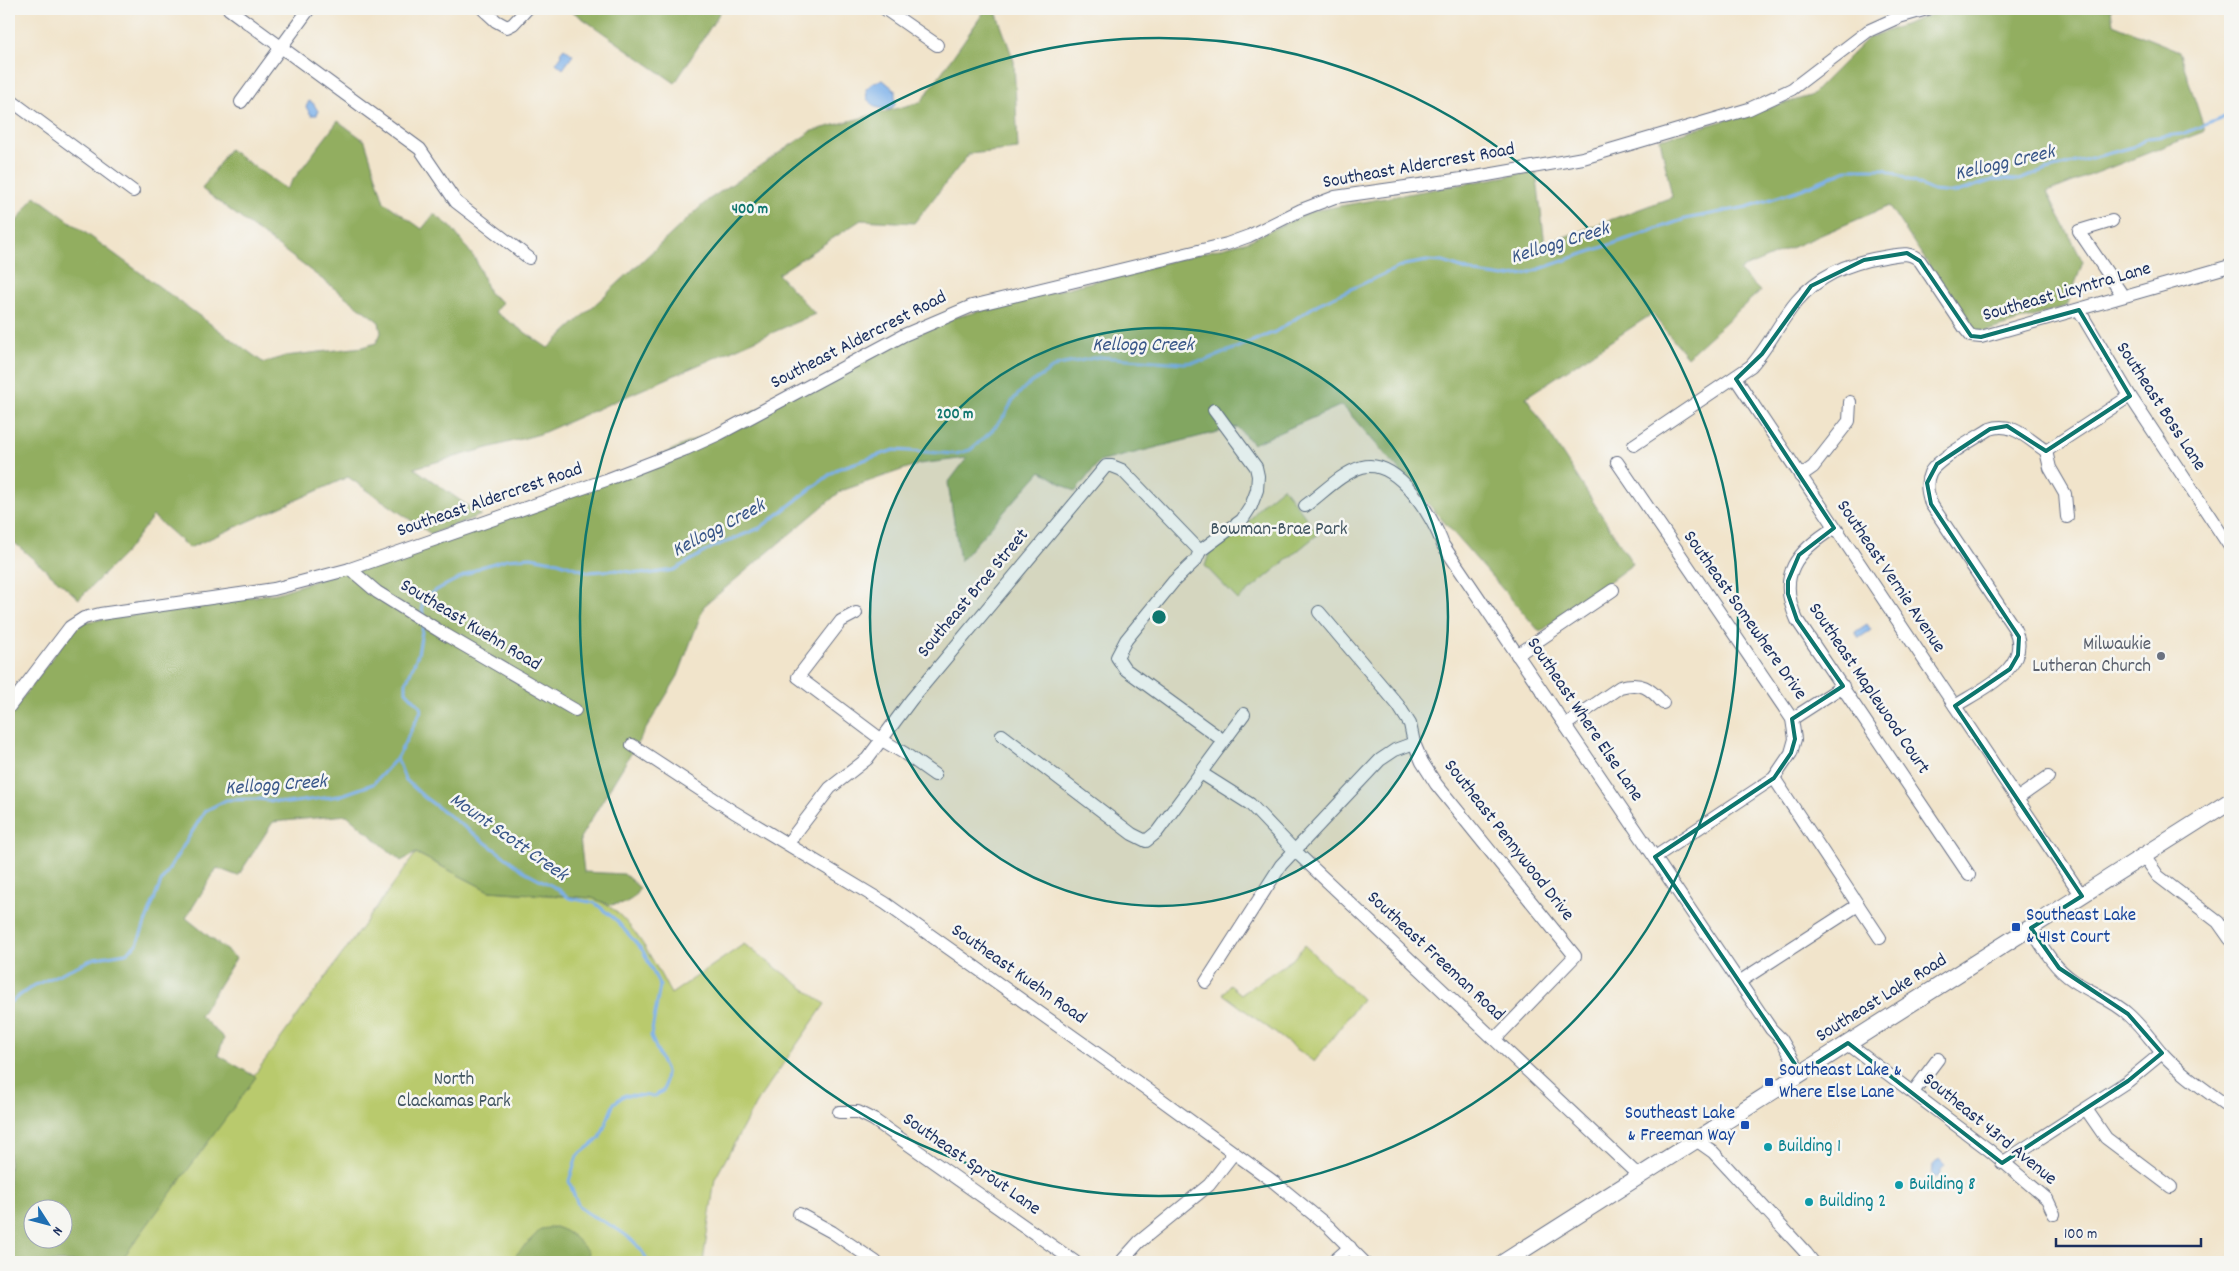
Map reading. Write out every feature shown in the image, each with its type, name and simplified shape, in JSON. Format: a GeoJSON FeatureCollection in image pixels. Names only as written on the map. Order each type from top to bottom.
{"type":"FeatureCollection","features":[{"type":"Feature","properties":{"kind":"main road","name":"Southeast Lake Road"},"geometry":{"type":"LineString","coordinates":[[1504,1262],[2230,801]]}},
{"type":"Feature","properties":{"kind":"street"},"geometry":{"type":"LineString","coordinates":[[229,9],[420,149],[456,202],[529,258]]}},
{"type":"Feature","properties":{"kind":"street"},"geometry":{"type":"LineString","coordinates":[[241,102],[308,9]]}},
{"type":"Feature","properties":{"kind":"street"},"geometry":{"type":"LineString","coordinates":[[483,9],[496,21],[507,27],[513,24],[527,9]]}},
{"type":"Feature","properties":{"kind":"street"},"geometry":{"type":"LineString","coordinates":[[885,9],[937,45]]}},
{"type":"Feature","properties":{"kind":"street","name":"Southeast Aldercrest Road"},"geometry":{"type":"LineString","coordinates":[[9,707],[70,627],[84,618],[135,608],[274,589],[350,569],[606,480],[719,434],[904,335],[972,306],[1227,244],[1249,236],[1301,210],[1335,197],[1476,177],[1583,158],[1749,109],[1792,89],[1868,31],[1893,20],[1927,9]]}},
{"type":"Feature","properties":{"kind":"street"},"geometry":{"type":"LineString","coordinates":[[9,99],[133,191]]}},
{"type":"Feature","properties":{"kind":"street"},"geometry":{"type":"LineString","coordinates":[[2112,221],[2079,231],[2123,296]]}},
{"type":"Feature","properties":{"kind":"street","name":"Southeast Licyntra Lane"},"geometry":{"type":"LineString","coordinates":[[1736,379],[1762,354],[1797,301],[1811,286],[1827,276],[1864,260],[1907,254],[1914,255],[1971,336],[1981,337],[2230,266]]}},
{"type":"Feature","properties":{"kind":"street","name":"Southeast Boss Lane"},"geometry":{"type":"LineString","coordinates":[[2079,310],[2130,396],[2230,547]]}},
{"type":"Feature","properties":{"kind":"street"},"geometry":{"type":"LineString","coordinates":[[1634,445],[1736,379]]}},
{"type":"Feature","properties":{"kind":"street","name":"Southeast Vernie Avenue"},"geometry":{"type":"LineString","coordinates":[[1736,379],[2082,896]]}},
{"type":"Feature","properties":{"kind":"street"},"geometry":{"type":"LineString","coordinates":[[2046,451],[2130,396]]}},
{"type":"Feature","properties":{"kind":"street"},"geometry":{"type":"LineString","coordinates":[[1800,476],[1813,467],[1849,421],[1850,402]]}},
{"type":"Feature","properties":{"kind":"street"},"geometry":{"type":"LineString","coordinates":[[1214,410],[1256,467],[1257,490],[1251,506],[1242,520],[1200,551],[1196,560],[1174,581],[1126,640],[1117,657],[1125,669],[1224,741]]}},
{"type":"Feature","properties":{"kind":"street"},"geometry":{"type":"LineString","coordinates":[[1955,706],[2010,669],[2018,655],[2020,646],[2019,637],[2014,628],[1931,504],[1927,482],[1930,472],[1944,459],[1990,429],[1998,426],[2007,426],[2015,429],[2046,451],[2050,468],[2065,494],[2067,517]]}},
{"type":"Feature","properties":{"kind":"street","name":"Southeast Somewhere Drive"},"geometry":{"type":"LineString","coordinates":[[1617,462],[1792,719],[1794,739],[1791,753],[1774,778],[1655,857]]}},
{"type":"Feature","properties":{"kind":"street","name":"Southeast Brae Street"},"geometry":{"type":"LineString","coordinates":[[788,843],[830,788],[862,764],[911,700],[1106,466],[1122,470],[1200,551]]}},
{"type":"Feature","properties":{"kind":"street","name":"Southeast Where Else Lane"},"geometry":{"type":"LineString","coordinates":[[1305,506],[1351,472],[1364,467],[1387,469],[1411,490],[1438,531],[1442,545],[1738,982],[1771,1029],[1781,1039],[1802,1073]]}},
{"type":"Feature","properties":{"kind":"street","name":"Southeast Maplewood Court"},"geometry":{"type":"LineString","coordinates":[[1834,528],[1809,545],[1792,566],[1788,580],[1791,608],[1797,620],[1969,875]]}},
{"type":"Feature","properties":{"kind":"street","name":"Southeast Kuehn Road"},"geometry":{"type":"LineString","coordinates":[[350,569],[367,585],[446,636],[575,710]]}},
{"type":"Feature","properties":{"kind":"street"},"geometry":{"type":"LineString","coordinates":[[1517,655],[1613,590]]}},
{"type":"Feature","properties":{"kind":"street"},"geometry":{"type":"LineString","coordinates":[[1206,982],[1270,880],[1294,850],[1380,760],[1395,750],[1414,743],[1410,724],[1398,705],[1319,612]]}},
{"type":"Feature","properties":{"kind":"street"},"geometry":{"type":"LineString","coordinates":[[856,613],[841,621],[798,677],[882,740],[904,753],[935,776]]}},
{"type":"Feature","properties":{"kind":"street"},"geometry":{"type":"LineString","coordinates":[[1565,725],[1620,687],[1629,684],[1639,684],[1647,687],[1663,703]]}},
{"type":"Feature","properties":{"kind":"street"},"geometry":{"type":"LineString","coordinates":[[1792,719],[1843,686]]}},
{"type":"Feature","properties":{"kind":"street"},"geometry":{"type":"LineString","coordinates":[[1002,735],[1132,834],[1146,840],[1157,832],[1244,714]]}},
{"type":"Feature","properties":{"kind":"street","name":"Southeast Pennywood Drive"},"geometry":{"type":"LineString","coordinates":[[1414,743],[1436,784],[1575,956],[1496,1039]]}},
{"type":"Feature","properties":{"kind":"street","name":"Southeast Kuehn Road"},"geometry":{"type":"LineString","coordinates":[[632,745],[734,812],[788,843],[885,904],[1144,1087],[1233,1154],[1274,1182],[1329,1227],[1364,1262]]}},
{"type":"Feature","properties":{"kind":"street","name":"Southeast Freeman Road"},"geometry":{"type":"LineString","coordinates":[[1201,772],[1250,804],[1294,850],[1639,1176]]}},
{"type":"Feature","properties":{"kind":"street"},"geometry":{"type":"LineString","coordinates":[[2018,798],[2048,777]]}},
{"type":"Feature","properties":{"kind":"street"},"geometry":{"type":"LineString","coordinates":[[1774,778],[1880,938]]}},
{"type":"Feature","properties":{"kind":"street"},"geometry":{"type":"LineString","coordinates":[[2144,856],[2154,873],[2218,922],[2230,940]]}},
{"type":"Feature","properties":{"kind":"street"},"geometry":{"type":"LineString","coordinates":[[1738,982],[1858,905]]}},
{"type":"Feature","properties":{"kind":"street"},"geometry":{"type":"LineString","coordinates":[[2031,928],[2048,955],[2059,968],[2073,980],[2128,1014],[2162,1052],[2188,1076],[2230,1108]]}},
{"type":"Feature","properties":{"kind":"street","name":"Southeast 43rd Avenue"},"geometry":{"type":"LineString","coordinates":[[1848,1044],[1989,1150],[2002,1163],[2047,1199],[2054,1214]]}},
{"type":"Feature","properties":{"kind":"street"},"geometry":{"type":"LineString","coordinates":[[2002,1163],[2027,1145],[2086,1109],[2142,1070],[2162,1052]]}},
{"type":"Feature","properties":{"kind":"street"},"geometry":{"type":"LineString","coordinates":[[1913,1092],[1938,1059]]}},
{"type":"Feature","properties":{"kind":"street"},"geometry":{"type":"LineString","coordinates":[[2086,1109],[2106,1138],[2171,1187]]}},
{"type":"Feature","properties":{"kind":"street","name":"Southeast Sprout Lane"},"geometry":{"type":"LineString","coordinates":[[840,1112],[858,1112],[874,1120],[1075,1262]]}},
{"type":"Feature","properties":{"kind":"street"},"geometry":{"type":"LineString","coordinates":[[1696,1140],[1713,1152],[1813,1262]]}},
{"type":"Feature","properties":{"kind":"street"},"geometry":{"type":"LineString","coordinates":[[1121,1262],[1139,1242],[1205,1189],[1233,1154]]}},
{"type":"Feature","properties":{"kind":"street"},"geometry":{"type":"LineString","coordinates":[[799,1214],[832,1232],[876,1262]]}},
{"type":"Feature","properties":{"kind":"street"},"geometry":{"type":"LineString","coordinates":[[1334,1262],[1350,1247]]}},
{"type":"Feature","properties":{"kind":"highlighted area"},"geometry":{"type":"Polygon","coordinates":[[[1907,253],[1920,261],[1971,336],[1981,337],[2079,310],[2130,396],[2046,451],[2007,426],[1990,429],[1937,464],[1927,483],[1931,504],[2019,637],[2018,655],[2010,669],[1955,706],[2082,896],[2031,928],[2059,968],[2128,1014],[2162,1053],[2128,1081],[2002,1163],[1848,1043],[1801,1073],[1655,857],[1774,778],[1791,753],[1795,739],[1792,719],[1843,686],[1797,620],[1788,594],[1788,581],[1799,555],[1834,528],[1736,379],[1762,354],[1811,286],[1864,260],[1907,253]]]}},
{"type":"Feature","properties":{"kind":"green space"},"geometry":{"type":"Polygon","coordinates":[[[569,9],[722,9],[675,83],[569,9]]]}},
{"type":"Feature","properties":{"kind":"green space"},"geometry":{"type":"Polygon","coordinates":[[[986,9],[995,9],[1014,61],[1018,149],[969,154],[914,223],[861,220],[778,274],[815,314],[540,434],[414,468],[481,515],[431,534],[348,477],[189,548],[153,516],[125,553],[79,599],[9,538],[9,232],[35,196],[264,363],[285,356],[363,347],[376,343],[381,333],[379,322],[202,189],[229,149],[286,189],[338,121],[365,141],[384,202],[422,229],[434,214],[451,227],[476,260],[489,293],[502,302],[495,312],[548,348],[708,200],[812,131],[921,102],[986,9]]]}},
{"type":"Feature","properties":{"kind":"green space"},"geometry":{"type":"Polygon","coordinates":[[[1947,9],[2111,9],[2113,24],[2179,51],[2205,131],[2047,192],[2083,262],[2067,306],[1984,332],[1972,329],[1889,206],[1739,270],[1760,291],[1687,357],[1652,314],[1526,397],[1633,564],[1540,632],[1342,405],[1253,444],[1237,427],[1099,462],[1075,492],[1041,471],[960,561],[948,483],[967,458],[919,464],[841,491],[704,606],[678,676],[580,838],[584,872],[624,874],[640,888],[633,898],[625,903],[610,905],[592,898],[489,891],[416,853],[401,861],[347,815],[273,822],[238,876],[217,868],[186,918],[236,958],[200,1016],[224,1038],[218,1055],[256,1077],[120,1262],[9,1262],[9,716],[71,632],[84,622],[277,593],[579,494],[949,319],[1248,241],[1312,211],[1536,171],[1545,244],[1672,197],[1660,139],[1810,96],[1868,38],[1947,9]]]}},
{"type":"Feature","properties":{"kind":"green space","name":"Bowman-Brae Park"},"geometry":{"type":"Polygon","coordinates":[[[1283,487],[1318,534],[1238,600],[1205,566],[1209,554],[1246,525],[1262,504],[1283,487]]]}},
{"type":"Feature","properties":{"kind":"green space","name":"North Clackamas Park"},"geometry":{"type":"Polygon","coordinates":[[[416,853],[489,891],[593,898],[606,905],[629,925],[639,938],[671,994],[744,944],[825,1004],[756,1103],[715,1179],[703,1262],[118,1262],[416,853]]]}},
{"type":"Feature","properties":{"kind":"green space"},"geometry":{"type":"Polygon","coordinates":[[[1304,945],[1362,999],[1314,1062],[1223,994],[1230,985],[1241,994],[1293,959],[1304,945]]]}},
{"type":"Feature","properties":{"kind":"green space"},"geometry":{"type":"Polygon","coordinates":[[[555,1227],[570,1234],[581,1244],[588,1252],[586,1262],[509,1262],[541,1229],[555,1227]]]}},
{"type":"Feature","properties":{"kind":"water"},"geometry":{"type":"Polygon","coordinates":[[[564,48],[573,55],[563,69],[556,63],[562,55],[560,53],[564,48]]]}},
{"type":"Feature","properties":{"kind":"water"},"geometry":{"type":"Polygon","coordinates":[[[883,80],[895,90],[895,105],[889,110],[875,107],[867,99],[866,89],[874,82],[883,80]]]}},
{"type":"Feature","properties":{"kind":"water"},"geometry":{"type":"Polygon","coordinates":[[[309,101],[313,103],[318,111],[317,115],[311,115],[306,107],[309,101]]]}},
{"type":"Feature","properties":{"kind":"water"},"geometry":{"type":"Polygon","coordinates":[[[1867,624],[1871,630],[1859,638],[1855,632],[1867,624]]]}},
{"type":"Feature","properties":{"kind":"water"},"geometry":{"type":"Polygon","coordinates":[[[1939,1159],[1945,1165],[1939,1177],[1932,1177],[1933,1165],[1939,1159]]]}},
{"type":"Feature","properties":{"kind":"waterway","name":"Kellogg Creek"},"geometry":{"type":"LineString","coordinates":[[423,617],[422,604],[428,595],[481,567],[507,559],[531,557],[558,562],[588,572],[616,570],[647,574],[674,570],[713,547],[760,528],[837,469],[894,450],[956,454],[970,450],[990,433],[1005,415],[1013,400],[1025,387],[1058,365],[1099,357],[1184,363],[1204,361],[1275,332],[1318,304],[1404,265],[1427,261],[1443,262],[1476,273],[1504,277],[1525,274],[1685,219],[1747,207],[1802,189],[1849,169],[1885,169],[1933,191],[1954,193],[1996,179],[2019,180],[2046,170],[2133,147],[2148,138],[2182,134],[2230,115]]}},
{"type":"Feature","properties":{"kind":"waterway","name":"Kellogg Creek"},"geometry":{"type":"LineString","coordinates":[[9,1003],[33,986],[95,958],[126,953],[137,944],[161,882],[205,811],[226,800],[259,799],[287,803],[339,796],[373,784],[397,758],[421,711],[420,706],[406,691],[406,683],[418,654],[423,626]]}},
{"type":"Feature","properties":{"kind":"waterway","name":"Mount Scott Creek"},"geometry":{"type":"LineString","coordinates":[[397,758],[405,779],[424,797],[524,871],[558,889],[569,898],[595,903],[616,920],[643,951],[660,986],[651,1036],[666,1072],[664,1090],[655,1096],[625,1095],[614,1103],[600,1138],[577,1156],[569,1181],[581,1209],[629,1238],[645,1255],[648,1262]]}},
{"type":"Feature","properties":{"kind":"place","name":"Milwaukie Lutheran Church"},"geometry":{"type":"Point","coordinates":[2161,656]}},
{"type":"Feature","properties":{"kind":"place","name":"Southeast Lake & 41st Court"},"geometry":{"type":"Point","coordinates":[2016,927]}},
{"type":"Feature","properties":{"kind":"place","name":"Southeast Lake & Where Else Lane"},"geometry":{"type":"Point","coordinates":[1769,1082]}},
{"type":"Feature","properties":{"kind":"place","name":"Southeast Lake & Freeman Way"},"geometry":{"type":"Point","coordinates":[1745,1125]}},
{"type":"Feature","properties":{"kind":"place","name":"Building 1"},"geometry":{"type":"Point","coordinates":[1768,1147]}},
{"type":"Feature","properties":{"kind":"place","name":"Building 8"},"geometry":{"type":"Point","coordinates":[1899,1185]}},
{"type":"Feature","properties":{"kind":"place","name":"Building 2"},"geometry":{"type":"Point","coordinates":[1809,1202]}}]}
